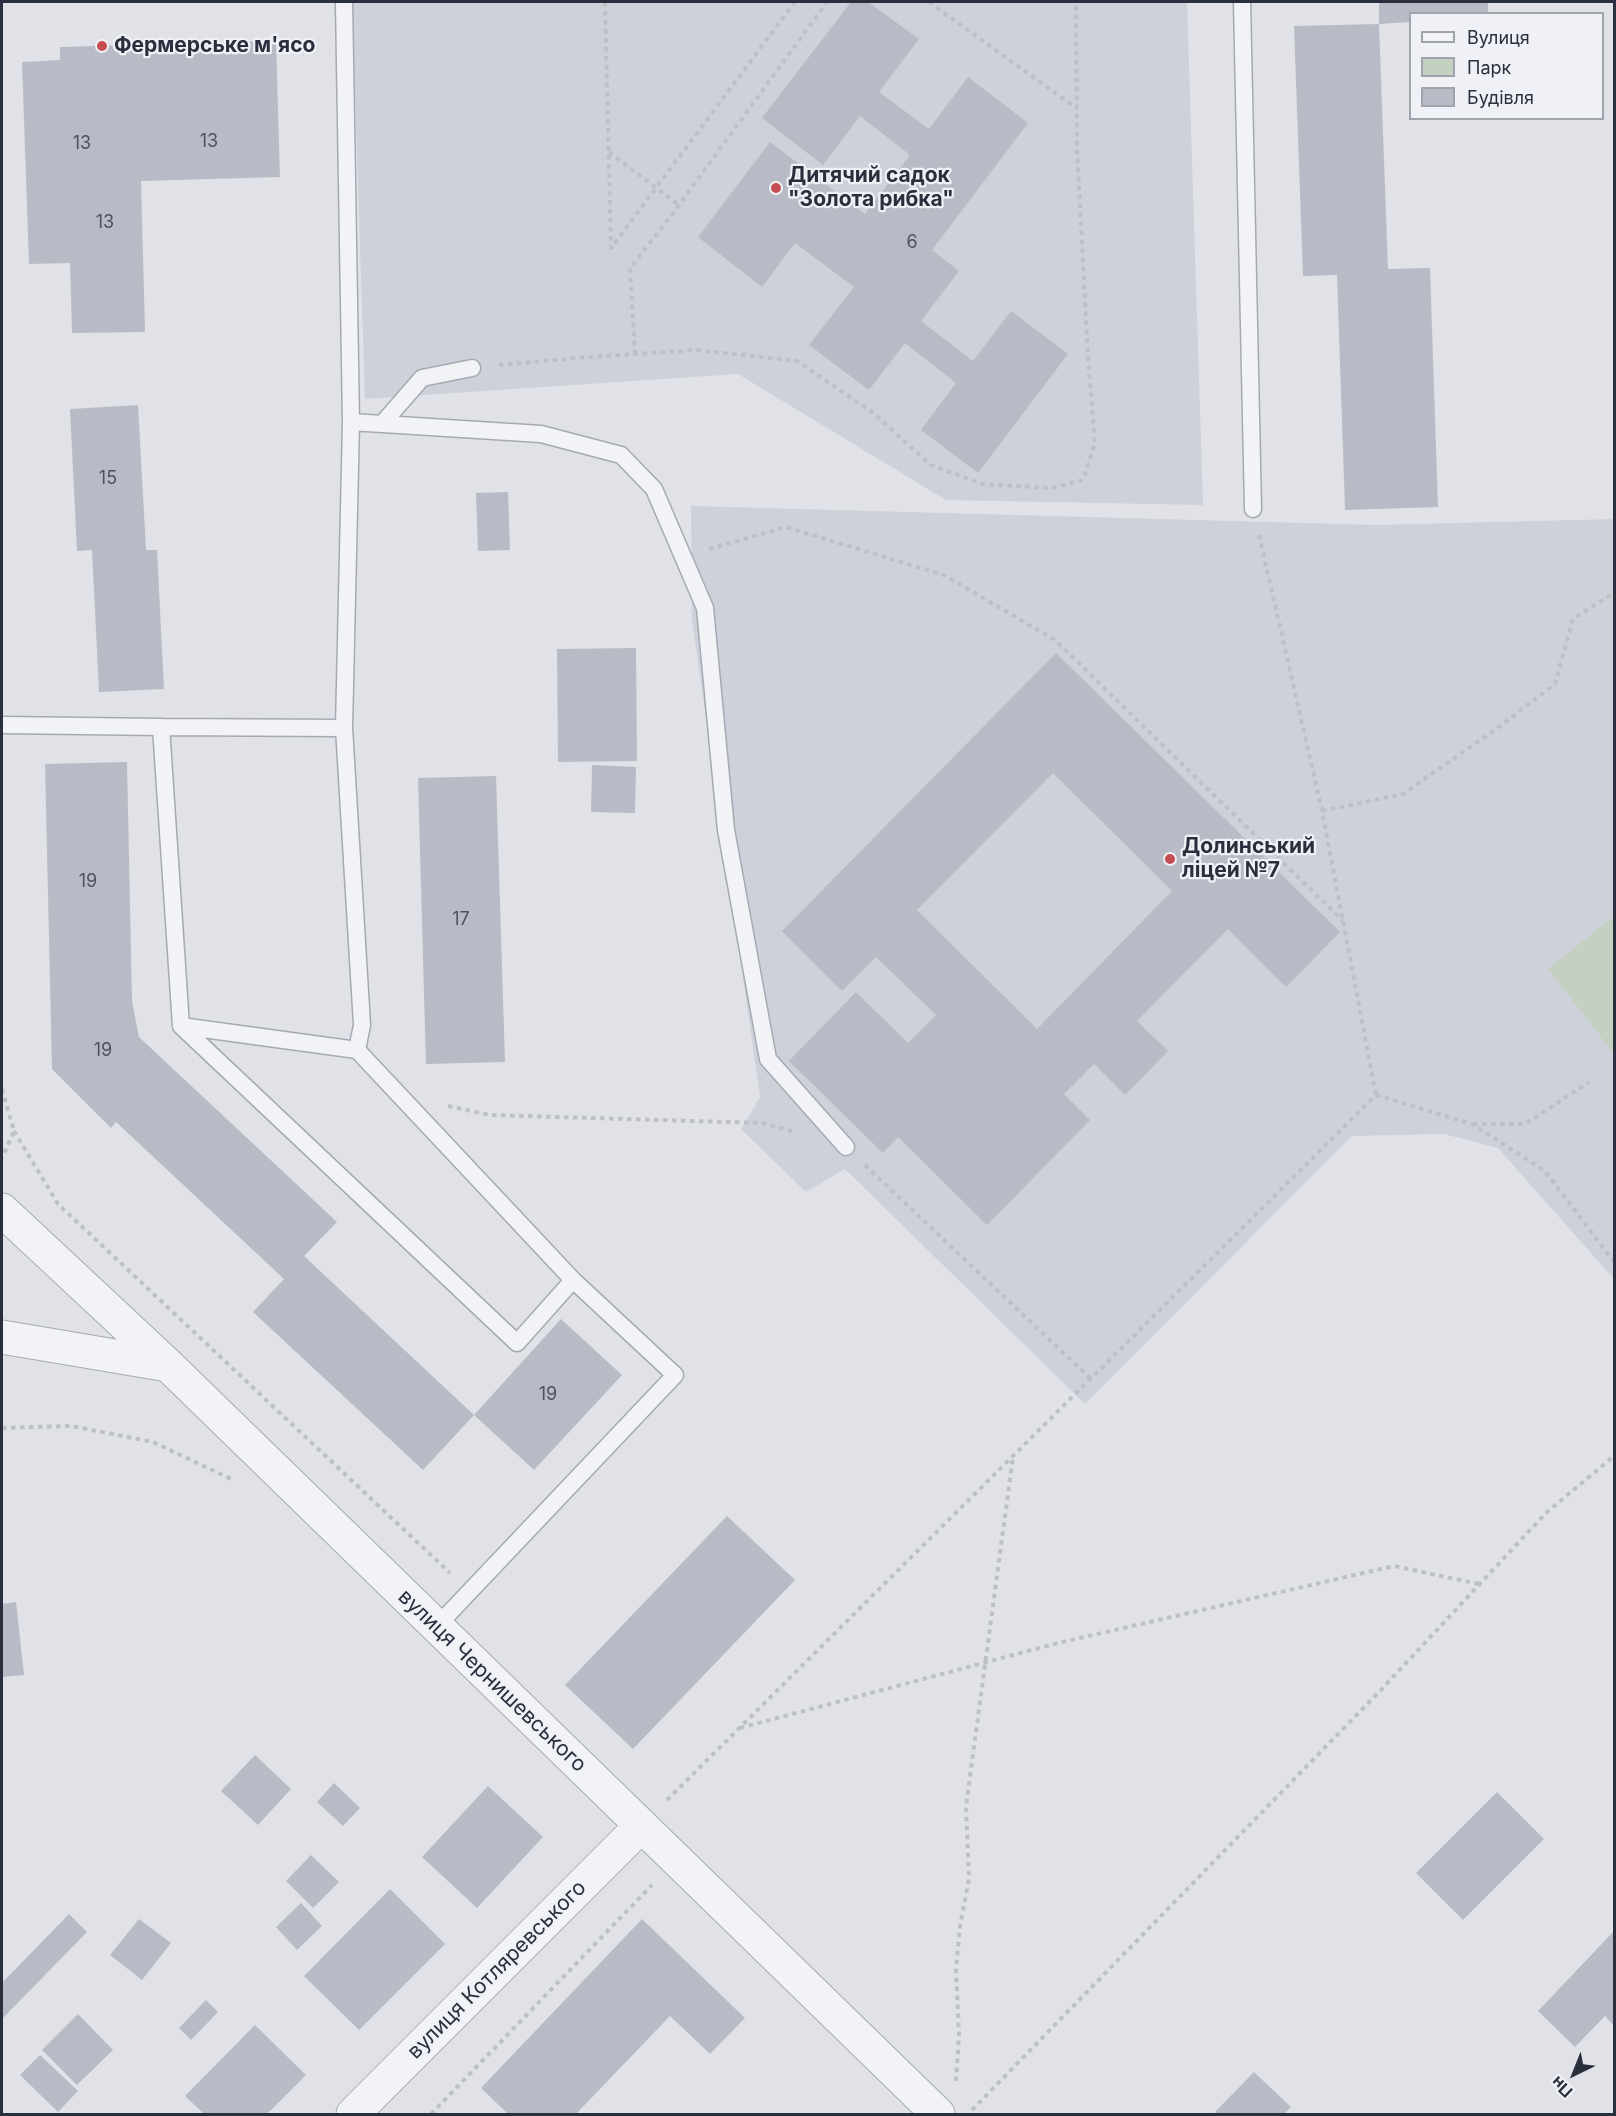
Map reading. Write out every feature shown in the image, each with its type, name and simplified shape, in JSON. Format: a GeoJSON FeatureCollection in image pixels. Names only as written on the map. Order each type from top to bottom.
{"type":"FeatureCollection","features":[{"type":"Feature","properties":{"kind":"street","name":"вулиця Чернишевського"},"geometry":{"type":"LineString","coordinates":[[2,1210],[168,1365],[641,1826],[947,2103]]}},
{"type":"Feature","properties":{"kind":"street"},"geometry":{"type":"LineString","coordinates":[[2,1337],[168,1365]]}},
{"type":"Feature","properties":{"kind":"street","name":"вулиця Котляревського"},"geometry":{"type":"LineString","coordinates":[[353,2115],[641,1826]]}},
{"type":"Feature","properties":{"kind":"lane"},"geometry":{"type":"LineString","coordinates":[[344,2],[351,422],[344,728],[362,1025],[357,1050]]}},
{"type":"Feature","properties":{"kind":"lane"},"geometry":{"type":"LineString","coordinates":[[1242,2],[1253,509]]}},
{"type":"Feature","properties":{"kind":"lane"},"geometry":{"type":"LineString","coordinates":[[382,424],[422,378],[472,368]]}},
{"type":"Feature","properties":{"kind":"lane"},"geometry":{"type":"LineString","coordinates":[[351,422],[540,434],[621,455],[654,489],[705,608],[726,830],[768,1059],[846,1147]]}},
{"type":"Feature","properties":{"kind":"lane"},"geometry":{"type":"LineString","coordinates":[[2,725],[344,728]]}},
{"type":"Feature","properties":{"kind":"lane"},"geometry":{"type":"LineString","coordinates":[[161,727],[181,1026],[517,1343],[573,1280]]}},
{"type":"Feature","properties":{"kind":"lane"},"geometry":{"type":"LineString","coordinates":[[181,1026],[357,1050],[573,1280],[675,1375],[437,1626]]}},
{"type":"Feature","properties":{"kind":"path"},"geometry":{"type":"LineString","coordinates":[[604,2],[611,248],[795,2]]}},
{"type":"Feature","properties":{"kind":"path"},"geometry":{"type":"LineString","coordinates":[[635,354],[630,268],[679,205],[827,2]]}},
{"type":"Feature","properties":{"kind":"path"},"geometry":{"type":"LineString","coordinates":[[929,2],[1077,109]]}},
{"type":"Feature","properties":{"kind":"path"},"geometry":{"type":"LineString","coordinates":[[472,368],[697,350],[797,361],[872,412],[931,465],[982,484],[1052,488],[1083,480],[1095,443],[1088,357],[1077,109],[1076,2]]}},
{"type":"Feature","properties":{"kind":"path"},"geometry":{"type":"LineString","coordinates":[[609,152],[679,205]]}},
{"type":"Feature","properties":{"kind":"path"},"geometry":{"type":"LineString","coordinates":[[1253,509],[1322,811],[1376,1095]]}},
{"type":"Feature","properties":{"kind":"path"},"geometry":{"type":"LineString","coordinates":[[682,556],[786,527],[944,575],[1055,640],[1343,921]]}},
{"type":"Feature","properties":{"kind":"path"},"geometry":{"type":"LineString","coordinates":[[1322,811],[1403,794],[1499,727],[1555,684],[1574,619],[1614,593]]}},
{"type":"Feature","properties":{"kind":"path"},"geometry":{"type":"LineString","coordinates":[[1472,1124],[1526,1124],[1589,1082]]}},
{"type":"Feature","properties":{"kind":"path"},"geometry":{"type":"LineString","coordinates":[[2,1089],[14,1131],[2,1158]]}},
{"type":"Feature","properties":{"kind":"path"},"geometry":{"type":"LineString","coordinates":[[399,1095],[490,1115],[762,1123],[846,1147],[1091,1379]]}},
{"type":"Feature","properties":{"kind":"path"},"geometry":{"type":"LineString","coordinates":[[1376,1095],[1472,1124],[1545,1171],[1614,1262]]}},
{"type":"Feature","properties":{"kind":"path"},"geometry":{"type":"LineString","coordinates":[[641,1826],[1376,1095]]}},
{"type":"Feature","properties":{"kind":"path"},"geometry":{"type":"LineString","coordinates":[[2,1428],[71,1426],[153,1442],[237,1483]]}},
{"type":"Feature","properties":{"kind":"path"},"geometry":{"type":"LineString","coordinates":[[947,2103],[959,2035],[956,1970],[960,1926],[969,1879],[966,1806],[1014,1456]]}},
{"type":"Feature","properties":{"kind":"path"},"geometry":{"type":"LineString","coordinates":[[968,2115],[1379,1692],[1545,1513],[1614,1456]]}},
{"type":"Feature","properties":{"kind":"path"},"geometry":{"type":"LineString","coordinates":[[739,1729],[1058,1642],[1394,1566],[1479,1584]]}},
{"type":"Feature","properties":{"kind":"path"},"geometry":{"type":"LineString","coordinates":[[431,2115],[655,1882]]}},
{"type":"Feature","properties":{"kind":"shaded area","name":"Дитячий садок \"Золота рибка\""},"geometry":{"type":"Polygon","coordinates":[[[352,2],[1187,2],[1203,505],[946,500],[738,374],[365,399],[352,2]]]}},
{"type":"Feature","properties":{"kind":"shaded area","name":"Долинський ліцей №7"},"geometry":{"type":"Polygon","coordinates":[[[691,506],[1377,525],[1614,519],[1614,1279],[1498,1148],[1444,1134],[1352,1136],[1085,1404],[845,1169],[806,1192],[741,1129],[760,1097],[692,620],[691,506]]]}},
{"type":"Feature","properties":{"kind":"green space"},"geometry":{"type":"Polygon","coordinates":[[[1614,916],[1614,1054],[1548,969],[1614,916]]]}},
{"type":"Feature","properties":{"kind":"building"},"geometry":{"type":"Polygon","coordinates":[[[851,2],[868,2],[919,39],[879,92],[929,129],[968,77],[1028,123],[932,250],[959,271],[921,321],[973,361],[1011,311],[1068,354],[978,473],[921,430],[956,383],[905,343],[869,390],[809,345],[854,287],[795,243],[762,287],[698,237],[770,142],[865,214],[910,155],[860,116],[823,165],[762,118],[851,2]]]}},
{"type":"Feature","properties":{"kind":"building"},"geometry":{"type":"Polygon","coordinates":[[[1379,2],[1488,2],[1488,12],[1409,12],[1409,22],[1379,24],[1379,2]]]}},
{"type":"Feature","properties":{"kind":"building"},"geometry":{"type":"Polygon","coordinates":[[[1379,24],[1388,269],[1430,268],[1438,507],[1345,510],[1337,275],[1303,276],[1294,26],[1379,24]]]}},
{"type":"Feature","properties":{"kind":"building"},"geometry":{"type":"Polygon","coordinates":[[[276,41],[280,177],[141,181],[145,332],[72,333],[70,263],[29,264],[22,62],[60,60],[60,47],[276,41]]]}},
{"type":"Feature","properties":{"kind":"building"},"geometry":{"type":"Polygon","coordinates":[[[138,405],[146,550],[157,550],[164,689],[99,692],[92,550],[77,551],[70,409],[138,405]]]}},
{"type":"Feature","properties":{"kind":"building"},"geometry":{"type":"Polygon","coordinates":[[[508,492],[510,550],[478,551],[476,493],[508,492]]]}},
{"type":"Feature","properties":{"kind":"building"},"geometry":{"type":"Polygon","coordinates":[[[636,648],[637,761],[558,762],[557,649],[636,648]]]}},
{"type":"Feature","properties":{"kind":"building"},"geometry":{"type":"Polygon","coordinates":[[[1056,653],[1340,932],[1286,987],[1228,929],[1137,1021],[1168,1051],[1125,1095],[1094,1064],[1064,1094],[1090,1120],[987,1225],[898,1137],[883,1153],[789,1061],[856,992],[908,1043],[936,1015],[876,957],[842,991],[782,931],[1056,653]],[[1053,773],[917,910],[1037,1029],[1172,891],[1053,773]]]}},
{"type":"Feature","properties":{"kind":"building"},"geometry":{"type":"Polygon","coordinates":[[[127,762],[132,1001],[139,1037],[337,1222],[304,1256],[474,1415],[423,1470],[253,1312],[284,1279],[116,1122],[111,1128],[52,1069],[45,764],[127,762]]]}},
{"type":"Feature","properties":{"kind":"building"},"geometry":{"type":"Polygon","coordinates":[[[592,765],[636,767],[635,813],[591,812],[592,765]]]}},
{"type":"Feature","properties":{"kind":"building"},"geometry":{"type":"Polygon","coordinates":[[[496,776],[505,1062],[426,1064],[418,778],[496,776]]]}},
{"type":"Feature","properties":{"kind":"building"},"geometry":{"type":"Polygon","coordinates":[[[561,1319],[622,1375],[534,1470],[474,1415],[561,1319]]]}},
{"type":"Feature","properties":{"kind":"building"},"geometry":{"type":"Polygon","coordinates":[[[727,1516],[795,1580],[633,1749],[565,1685],[727,1516]]]}},
{"type":"Feature","properties":{"kind":"building"},"geometry":{"type":"Polygon","coordinates":[[[16,1602],[24,1675],[2,1677],[2,1604],[16,1602]]]}},
{"type":"Feature","properties":{"kind":"building"},"geometry":{"type":"Polygon","coordinates":[[[255,1755],[291,1789],[258,1825],[221,1791],[255,1755]]]}},
{"type":"Feature","properties":{"kind":"building"},"geometry":{"type":"Polygon","coordinates":[[[334,1783],[360,1808],[343,1826],[317,1802],[334,1783]]]}},
{"type":"Feature","properties":{"kind":"building"},"geometry":{"type":"Polygon","coordinates":[[[488,1786],[543,1837],[477,1908],[422,1857],[488,1786]]]}},
{"type":"Feature","properties":{"kind":"building"},"geometry":{"type":"Polygon","coordinates":[[[1497,1792],[1544,1839],[1463,1920],[1416,1873],[1497,1792]]]}},
{"type":"Feature","properties":{"kind":"building"},"geometry":{"type":"Polygon","coordinates":[[[311,1855],[339,1882],[313,1908],[286,1881],[311,1855]]]}},
{"type":"Feature","properties":{"kind":"building"},"geometry":{"type":"Polygon","coordinates":[[[390,1889],[445,1944],[359,2030],[304,1976],[390,1889]]]}},
{"type":"Feature","properties":{"kind":"building"},"geometry":{"type":"Polygon","coordinates":[[[301,1903],[322,1926],[297,1950],[276,1927],[301,1903]]]}},
{"type":"Feature","properties":{"kind":"building"},"geometry":{"type":"Polygon","coordinates":[[[69,1914],[87,1932],[2,2019],[2,1983],[69,1914]]]}},
{"type":"Feature","properties":{"kind":"building"},"geometry":{"type":"Polygon","coordinates":[[[139,1919],[171,1943],[142,1980],[110,1955],[139,1919]]]}},
{"type":"Feature","properties":{"kind":"building"},"geometry":{"type":"Polygon","coordinates":[[[642,1919],[745,2018],[710,2054],[670,2016],[576,2114],[508,2114],[481,2088],[642,1919]]]}},
{"type":"Feature","properties":{"kind":"building"},"geometry":{"type":"Polygon","coordinates":[[[1614,1931],[1614,2026],[1605,2016],[1575,2047],[1538,2011],[1614,1931]]]}},
{"type":"Feature","properties":{"kind":"building"},"geometry":{"type":"Polygon","coordinates":[[[206,2000],[218,2012],[191,2040],[179,2028],[206,2000]]]}},
{"type":"Feature","properties":{"kind":"building"},"geometry":{"type":"Polygon","coordinates":[[[78,2014],[113,2050],[77,2085],[42,2050],[78,2014]]]}},
{"type":"Feature","properties":{"kind":"building"},"geometry":{"type":"Polygon","coordinates":[[[255,2025],[306,2075],[267,2114],[204,2114],[185,2096],[255,2025]]]}},
{"type":"Feature","properties":{"kind":"building"},"geometry":{"type":"Polygon","coordinates":[[[40,2055],[78,2091],[58,2112],[20,2075],[40,2055]]]}},
{"type":"Feature","properties":{"kind":"building"},"geometry":{"type":"Polygon","coordinates":[[[1254,2072],[1291,2107],[1284,2114],[1218,2114],[1215,2112],[1254,2072]]]}},
{"type":"Feature","properties":{"kind":"place","name":"Фермерське м'ясо"},"geometry":{"type":"Point","coordinates":[102,46]}},
{"type":"Feature","properties":{"kind":"place","name":"Дитячий садок \"Золота рибка\""},"geometry":{"type":"Point","coordinates":[776,188]}},
{"type":"Feature","properties":{"kind":"place","name":"Долинський ліцей №7"},"geometry":{"type":"Point","coordinates":[1170,859]}}]}
